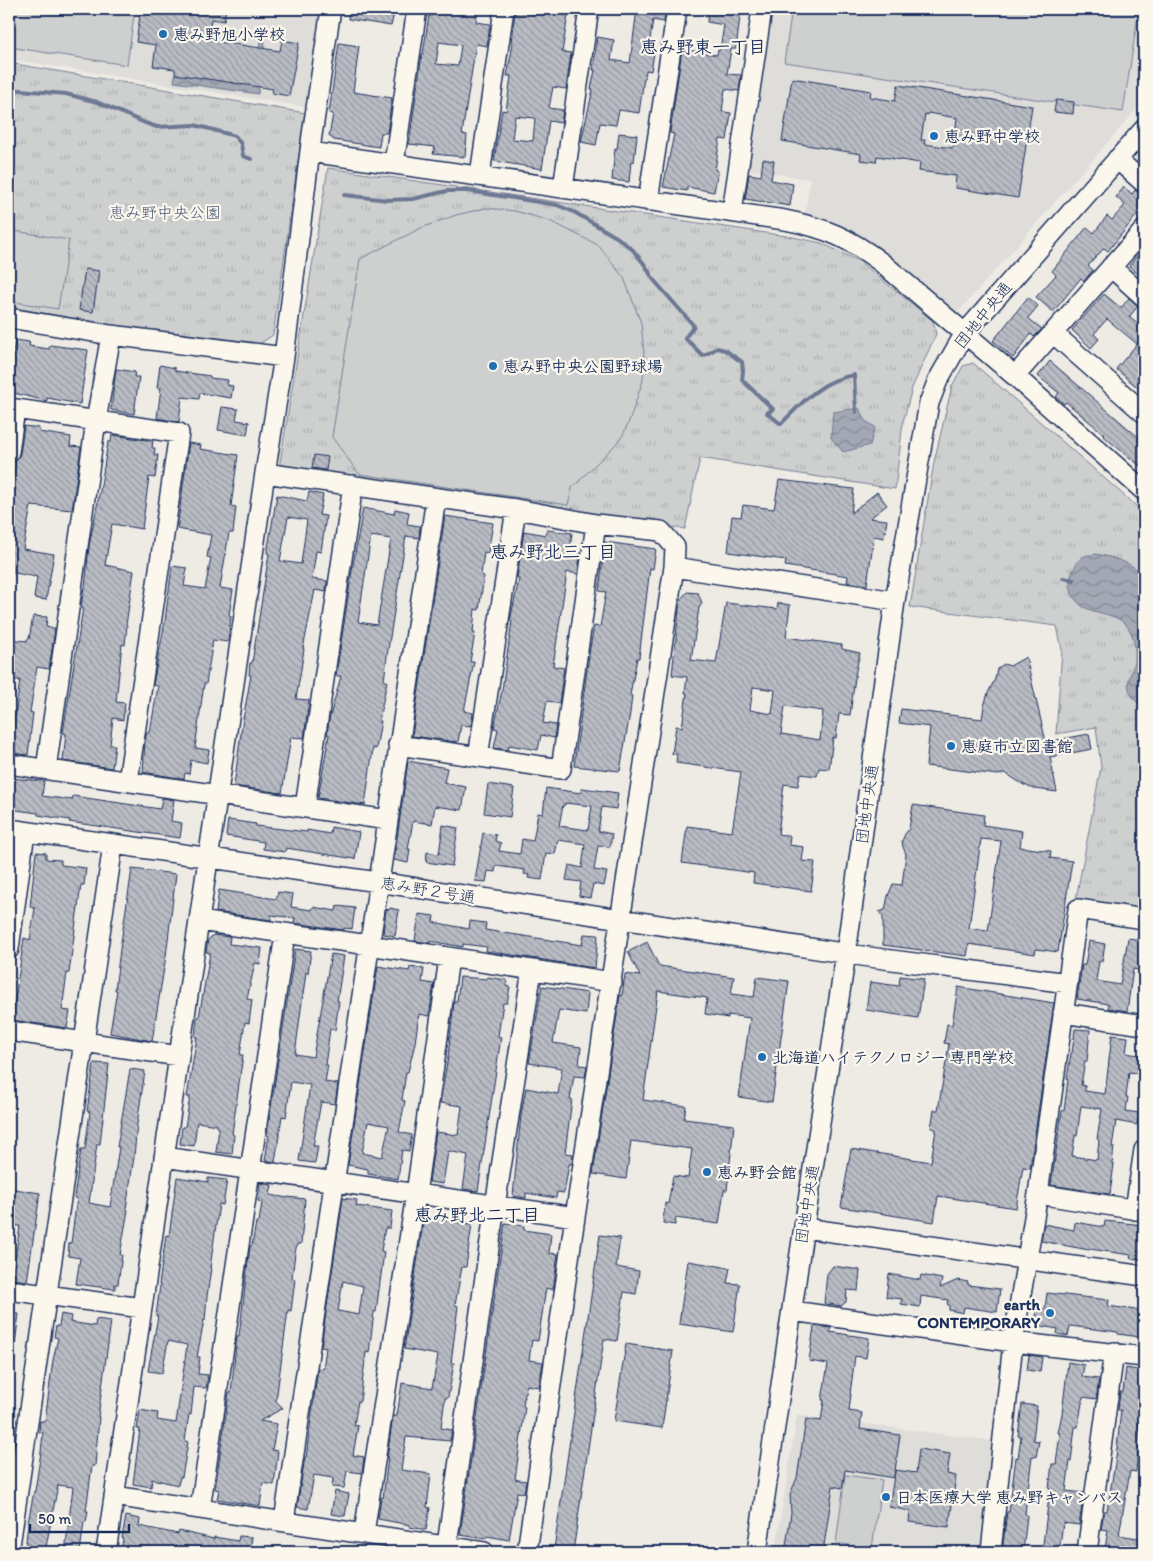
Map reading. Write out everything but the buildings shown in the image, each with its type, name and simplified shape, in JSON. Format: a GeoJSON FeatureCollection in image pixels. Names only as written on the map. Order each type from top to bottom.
{"type":"FeatureCollection","features":[{"type":"Feature","properties":{"kind":"street"},"geometry":{"type":"LineString","coordinates":[[106,1552],[265,473],[284,357],[310,152],[331,9]]}},
{"type":"Feature","properties":{"kind":"street"},"geometry":{"type":"LineString","coordinates":[[394,163],[417,9]]}},
{"type":"Feature","properties":{"kind":"street"},"geometry":{"type":"LineString","coordinates":[[480,175],[504,9]]}},
{"type":"Feature","properties":{"kind":"street"},"geometry":{"type":"LineString","coordinates":[[563,188],[589,9]]}},
{"type":"Feature","properties":{"kind":"street"},"geometry":{"type":"LineString","coordinates":[[648,201],[677,9]]}},
{"type":"Feature","properties":{"kind":"street"},"geometry":{"type":"LineString","coordinates":[[732,212],[762,9]]}},
{"type":"Feature","properties":{"kind":"street","name":"団地中央通"},"geometry":{"type":"LineString","coordinates":[[757,1552],[846,953],[895,601],[929,403],[942,372],[965,333],[1144,128]]}},
{"type":"Feature","properties":{"kind":"street"},"geometry":{"type":"LineString","coordinates":[[310,152],[732,212],[806,224],[827,230],[864,248],[965,333],[1144,491]]}},
{"type":"Feature","properties":{"kind":"street"},"geometry":{"type":"LineString","coordinates":[[1117,159],[1144,183]]}},
{"type":"Feature","properties":{"kind":"street"},"geometry":{"type":"LineString","coordinates":[[1014,376],[1144,230]]}},
{"type":"Feature","properties":{"kind":"street"},"geometry":{"type":"LineString","coordinates":[[1111,267],[1144,297]]}},
{"type":"Feature","properties":{"kind":"street"},"geometry":{"type":"LineString","coordinates":[[9,318],[111,334],[284,357]]}},
{"type":"Feature","properties":{"kind":"street"},"geometry":{"type":"LineString","coordinates":[[1053,333],[1144,413]]}},
{"type":"Feature","properties":{"kind":"street"},"geometry":{"type":"LineString","coordinates":[[46,769],[96,421],[111,334]]}},
{"type":"Feature","properties":{"kind":"street"},"geometry":{"type":"LineString","coordinates":[[9,452],[12,409],[179,433],[128,781]]}},
{"type":"Feature","properties":{"kind":"street"},"geometry":{"type":"LineString","coordinates":[[265,473],[516,509],[596,524],[661,531],[675,548],[674,567],[576,1217],[528,1552]]}},
{"type":"Feature","properties":{"kind":"street"},"geometry":{"type":"LineString","coordinates":[[305,807],[353,485]]}},
{"type":"Feature","properties":{"kind":"street"},"geometry":{"type":"LineString","coordinates":[[284,1521],[368,945],[436,498]]}},
{"type":"Feature","properties":{"kind":"street"},"geometry":{"type":"LineString","coordinates":[[478,757],[516,509]]}},
{"type":"Feature","properties":{"kind":"street"},"geometry":{"type":"LineString","coordinates":[[398,745],[561,769],[596,524]]}},
{"type":"Feature","properties":{"kind":"street"},"geometry":{"type":"LineString","coordinates":[[674,567],[895,601]]}},
{"type":"Feature","properties":{"kind":"street"},"geometry":{"type":"LineString","coordinates":[[9,764],[388,820]]}},
{"type":"Feature","properties":{"kind":"street"},"geometry":{"type":"LineString","coordinates":[[9,949],[17,831]]}},
{"type":"Feature","properties":{"kind":"street","name":"恵み野２号通"},"geometry":{"type":"LineString","coordinates":[[17,831],[378,882],[846,953],[1068,984]]}},
{"type":"Feature","properties":{"kind":"street"},"geometry":{"type":"LineString","coordinates":[[9,1552],[114,845]]}},
{"type":"Feature","properties":{"kind":"street"},"geometry":{"type":"LineString","coordinates":[[991,1552],[1013,1342],[1038,1194],[1078,910],[1144,920]]}},
{"type":"Feature","properties":{"kind":"street"},"geometry":{"type":"LineString","coordinates":[[199,921],[612,982]]}},
{"type":"Feature","properties":{"kind":"street"},"geometry":{"type":"LineString","coordinates":[[200,1509],[285,934]]}},
{"type":"Feature","properties":{"kind":"street"},"geometry":{"type":"LineString","coordinates":[[364,1533],[416,1194],[449,958]]}},
{"type":"Feature","properties":{"kind":"street"},"geometry":{"type":"LineString","coordinates":[[446,1549],[495,1206],[532,970]]}},
{"type":"Feature","properties":{"kind":"street"},"geometry":{"type":"LineString","coordinates":[[1064,1013],[1144,1026]]}},
{"type":"Feature","properties":{"kind":"street"},"geometry":{"type":"LineString","coordinates":[[9,1031],[179,1056]]}},
{"type":"Feature","properties":{"kind":"street"},"geometry":{"type":"LineString","coordinates":[[1038,1194],[1140,1210],[1144,1150]]}},
{"type":"Feature","properties":{"kind":"street"},"geometry":{"type":"LineString","coordinates":[[164,1156],[576,1217]]}},
{"type":"Feature","properties":{"kind":"street"},"geometry":{"type":"LineString","coordinates":[[804,1228],[1144,1276]]}},
{"type":"Feature","properties":{"kind":"street"},"geometry":{"type":"LineString","coordinates":[[9,1290],[142,1308]]}},
{"type":"Feature","properties":{"kind":"street"},"geometry":{"type":"LineString","coordinates":[[792,1311],[1013,1342],[1114,1352],[1144,1357]]}},
{"type":"Feature","properties":{"kind":"street"},"geometry":{"type":"LineString","coordinates":[[1087,1552],[1114,1352]]}},
{"type":"Feature","properties":{"kind":"street"},"geometry":{"type":"LineString","coordinates":[[114,1496],[364,1533],[446,1549],[484,1552]]}},
{"type":"Feature","properties":{"kind":"shaded area","name":"恵み野旭小学校"},"geometry":{"type":"Polygon","coordinates":[[[9,9],[321,9],[306,107],[9,59],[9,9]]]}},
{"type":"Feature","properties":{"kind":"shaded area","name":"恵み野中学校"},"geometry":{"type":"Polygon","coordinates":[[[772,9],[1144,9],[1144,101],[955,316],[855,234],[836,224],[805,215],[810,179],[749,170],[772,9]]]}},
{"type":"Feature","properties":{"kind":"shaded area","name":"日本医療大学 恵み野キャンパス"},"geometry":{"type":"Polygon","coordinates":[[[797,1415],[995,1441],[983,1552],[775,1552],[797,1415]]]}},
{"type":"Feature","properties":{"kind":"green space"},"geometry":{"type":"Polygon","coordinates":[[[9,9],[135,9],[127,65],[9,47],[9,9]]]}},
{"type":"Feature","properties":{"kind":"green space"},"geometry":{"type":"Polygon","coordinates":[[[792,9],[1139,9],[1123,112],[784,62],[792,9]]]}},
{"type":"Feature","properties":{"kind":"green space","name":"恵み野中央公園"},"geometry":{"type":"Polygon","coordinates":[[[9,63],[305,113],[273,335],[252,349],[9,307],[9,63]]]}},
{"type":"Feature","properties":{"kind":"green space"},"geometry":{"type":"Polygon","coordinates":[[[328,168],[793,237],[821,243],[859,261],[933,321],[936,334],[912,388],[903,422],[895,489],[700,458],[685,529],[279,468],[328,168]]]}},
{"type":"Feature","properties":{"kind":"green space","name":"恵み野中央公園野球場"},"geometry":{"type":"Polygon","coordinates":[[[486,208],[515,211],[550,221],[598,245],[624,278],[641,323],[644,353],[643,380],[630,419],[623,435],[614,446],[572,488],[568,505],[359,474],[332,437],[360,259],[421,228],[456,215],[486,208]]]}},
{"type":"Feature","properties":{"kind":"green space"},"geometry":{"type":"Polygon","coordinates":[[[9,230],[69,240],[58,309],[9,301],[9,230]]]}},
{"type":"Feature","properties":{"kind":"green space"},"geometry":{"type":"Polygon","coordinates":[[[973,363],[1144,513],[1144,914],[1075,904],[1101,767],[1096,727],[1056,734],[1062,650],[1057,626],[910,607],[934,462],[952,386],[963,366],[973,363]]]}},
{"type":"Feature","properties":{"kind":"green space"},"geometry":{"type":"Polygon","coordinates":[[[845,1475],[882,1480],[872,1549],[836,1543],[845,1475]]]}},
{"type":"Feature","properties":{"kind":"water"},"geometry":{"type":"Polygon","coordinates":[[[260,40],[265,41],[258,94],[174,82],[180,41],[259,52],[260,40]]]}},
{"type":"Feature","properties":{"kind":"water"},"geometry":{"type":"Polygon","coordinates":[[[859,408],[864,420],[875,427],[870,445],[843,452],[831,438],[833,412],[859,408]]]}},
{"type":"Feature","properties":{"kind":"water"},"geometry":{"type":"Polygon","coordinates":[[[1096,554],[1122,561],[1144,575],[1144,708],[1130,692],[1128,684],[1135,662],[1135,648],[1128,627],[1113,616],[1085,607],[1077,602],[1072,593],[1070,579],[1077,563],[1084,557],[1096,554]]]}},
{"type":"Feature","properties":{"kind":"waterway"},"geometry":{"type":"LineString","coordinates":[[9,89],[66,94],[97,102],[157,127],[194,125],[235,136],[241,144],[243,156],[251,159]]}},
{"type":"Feature","properties":{"kind":"waterway"},"geometry":{"type":"LineString","coordinates":[[344,195],[388,200],[413,199],[447,191],[468,191],[557,205],[574,212],[618,238],[633,250],[653,279],[694,326],[685,338],[703,356],[717,348],[725,350],[742,362],[742,380],[773,409],[767,413],[781,424],[814,393],[832,382],[854,375],[856,412]]}},
{"type":"Feature","properties":{"kind":"waterway"},"geometry":{"type":"LineString","coordinates":[[1063,578],[1074,580]]}},
{"type":"Feature","properties":{"kind":"place","name":"恵み野旭小学校"},"geometry":{"type":"Point","coordinates":[163,34]}},
{"type":"Feature","properties":{"kind":"place","name":"恵み野中学校"},"geometry":{"type":"Point","coordinates":[934,136]}},
{"type":"Feature","properties":{"kind":"place","name":"恵み野中央公園野球場"},"geometry":{"type":"Point","coordinates":[493,366]}},
{"type":"Feature","properties":{"kind":"place","name":"恵庭市立図書館"},"geometry":{"type":"Point","coordinates":[951,746]}},
{"type":"Feature","properties":{"kind":"place","name":"北海道ハイテクノロジー 専門学校"},"geometry":{"type":"Point","coordinates":[762,1057]}},
{"type":"Feature","properties":{"kind":"place","name":"恵み野会館"},"geometry":{"type":"Point","coordinates":[707,1172]}},
{"type":"Feature","properties":{"kind":"place","name":"earth CONTEMPORARY"},"geometry":{"type":"Point","coordinates":[1050,1313]}},
{"type":"Feature","properties":{"kind":"place","name":"日本医療大学 恵み野キャンパス"},"geometry":{"type":"Point","coordinates":[886,1497]}},
{"type":"Feature","properties":{"kind":"district","name":"恵み野東一丁目"},"geometry":{"type":"Point","coordinates":[703,47]}},
{"type":"Feature","properties":{"kind":"district","name":"恵み野北三丁目"},"geometry":{"type":"Point","coordinates":[553,552]}},
{"type":"Feature","properties":{"kind":"district","name":"恵み野北二丁目"},"geometry":{"type":"Point","coordinates":[477,1215]}}]}
